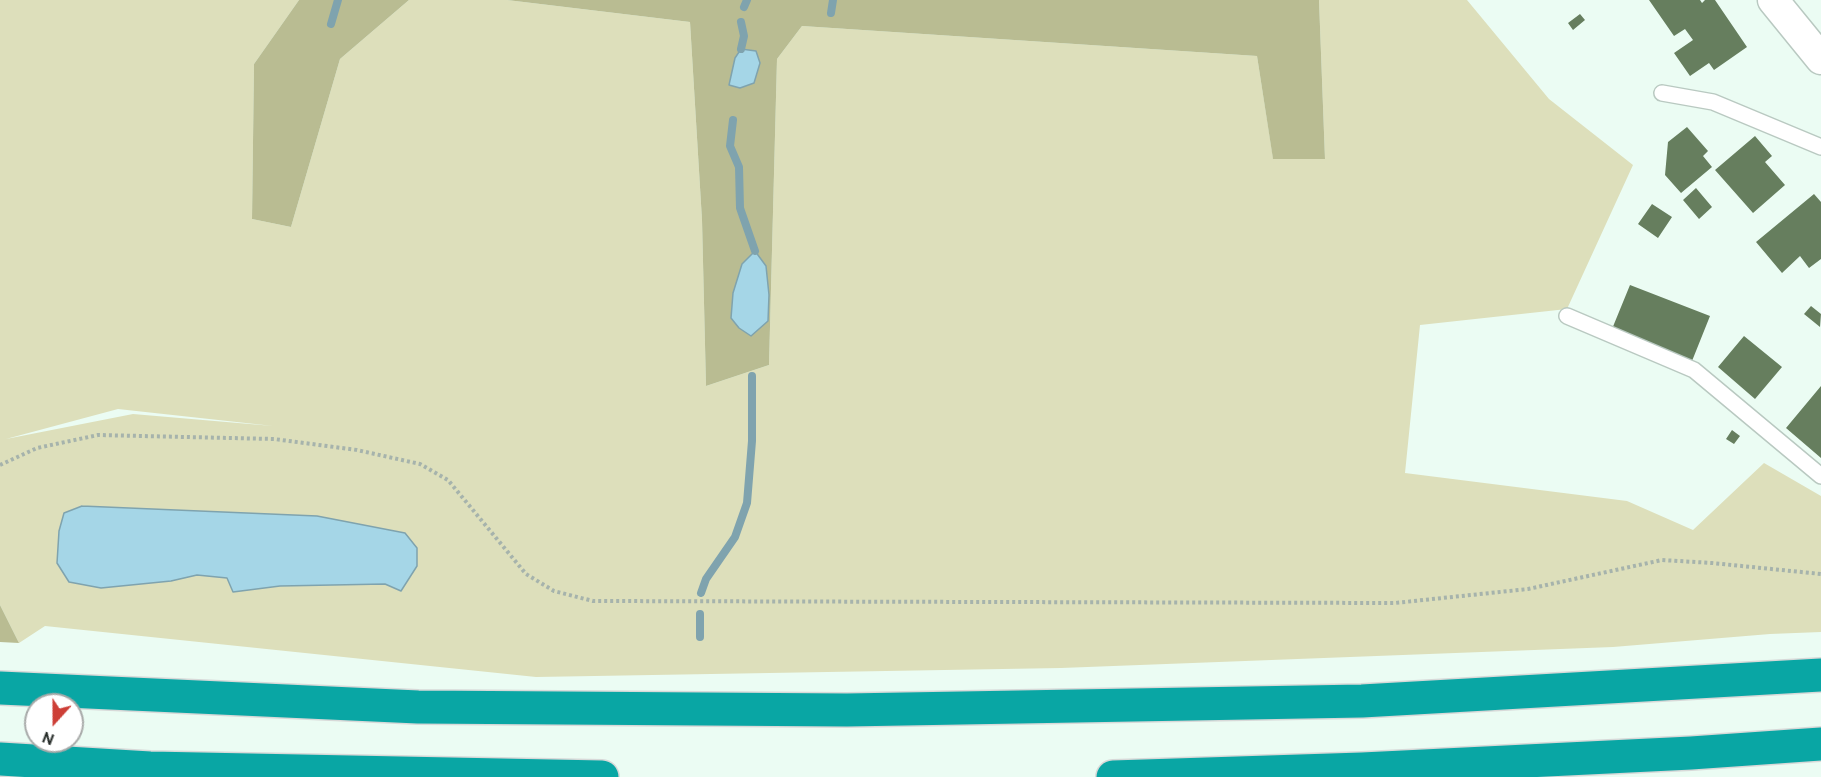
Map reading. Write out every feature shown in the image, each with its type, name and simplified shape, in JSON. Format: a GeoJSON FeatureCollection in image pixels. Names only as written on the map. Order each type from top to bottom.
{"type":"FeatureCollection","features":[{"type":"Feature","properties":{"kind":"highway"},"geometry":{"type":"LineString","coordinates":[[0,688],[418,707],[847,710],[1362,701],[1821,675]]}},
{"type":"Feature","properties":{"kind":"highway"},"geometry":{"type":"LineString","coordinates":[[1113,777],[1362,769],[1691,753],[1821,744]]}},
{"type":"Feature","properties":{"kind":"highway"},"geometry":{"type":"LineString","coordinates":[[0,759],[150,768],[602,777]]}},
{"type":"Feature","properties":{"kind":"street"},"geometry":{"type":"LineString","coordinates":[[1773,0],[1821,59]]}},
{"type":"Feature","properties":{"kind":"lane"},"geometry":{"type":"LineString","coordinates":[[1662,93],[1713,102],[1821,147]]}},
{"type":"Feature","properties":{"kind":"lane"},"geometry":{"type":"LineString","coordinates":[[1567,316],[1694,370],[1821,476]]}},
{"type":"Feature","properties":{"kind":"path"},"geometry":{"type":"LineString","coordinates":[[0,465],[37,447],[98,435],[274,439],[357,450],[420,464],[448,480],[526,574],[554,591],[593,601],[1395,603],[1528,589],[1662,560],[1712,562],[1821,574]]}},
{"type":"Feature","properties":{"kind":"green space"},"geometry":{"type":"Polygon","coordinates":[[[0,0],[299,0],[254,64],[252,219],[291,227],[340,59],[409,0],[507,0],[690,22],[702,220],[706,386],[769,365],[777,59],[802,26],[1257,56],[1273,158],[1325,159],[1319,0],[1467,0],[1549,99],[1633,165],[1567,309],[1420,325],[1405,473],[1627,501],[1693,530],[1764,463],[1821,496],[1821,632],[1613,647],[1061,668],[536,677],[45,626],[19,643],[0,605],[0,0]],[[118,409],[6,439],[133,414],[273,426],[118,409]]]}},
{"type":"Feature","properties":{"kind":"green space"},"geometry":{"type":"Polygon","coordinates":[[[299,0],[409,0],[340,59],[291,227],[252,219],[254,64],[299,0]]]}},
{"type":"Feature","properties":{"kind":"green space"},"geometry":{"type":"Polygon","coordinates":[[[507,0],[1319,0],[1325,159],[1273,159],[1257,56],[802,26],[777,59],[769,365],[706,386],[702,220],[690,22],[507,0]]]}},
{"type":"Feature","properties":{"kind":"green space"},"geometry":{"type":"Polygon","coordinates":[[[0,605],[19,643],[0,642],[0,605]]]}},
{"type":"Feature","properties":{"kind":"water"},"geometry":{"type":"Polygon","coordinates":[[[741,49],[756,51],[760,63],[754,83],[740,88],[729,85],[735,58],[741,49]]]}},
{"type":"Feature","properties":{"kind":"water"},"geometry":{"type":"Polygon","coordinates":[[[755,251],[766,266],[769,295],[768,321],[751,336],[739,328],[731,318],[733,293],[742,264],[755,251]]]}},
{"type":"Feature","properties":{"kind":"water"},"geometry":{"type":"Polygon","coordinates":[[[82,506],[317,516],[405,533],[417,548],[417,566],[401,591],[385,584],[280,586],[233,592],[227,578],[197,575],[171,581],[101,588],[69,582],[57,563],[59,531],[64,513],[82,506]]]}},
{"type":"Feature","properties":{"kind":"building"},"geometry":{"type":"Polygon","coordinates":[[[1649,0],[1700,0],[1702,3],[1705,0],[1715,0],[1747,47],[1714,70],[1709,63],[1690,76],[1674,53],[1693,40],[1685,29],[1674,36],[1649,0]]]}},
{"type":"Feature","properties":{"kind":"building"},"geometry":{"type":"Polygon","coordinates":[[[1580,14],[1585,20],[1573,30],[1568,23],[1580,14]]]}},
{"type":"Feature","properties":{"kind":"building"},"geometry":{"type":"Polygon","coordinates":[[[1687,127],[1708,151],[1703,156],[1712,167],[1681,193],[1665,175],[1668,142],[1687,127]]]}},
{"type":"Feature","properties":{"kind":"building"},"geometry":{"type":"Polygon","coordinates":[[[1755,136],[1772,156],[1765,162],[1785,185],[1753,213],[1715,170],[1755,136]]]}},
{"type":"Feature","properties":{"kind":"building"},"geometry":{"type":"Polygon","coordinates":[[[1696,188],[1712,207],[1699,219],[1683,200],[1696,188]]]}},
{"type":"Feature","properties":{"kind":"building"},"geometry":{"type":"Polygon","coordinates":[[[1814,194],[1821,202],[1821,259],[1809,268],[1800,256],[1782,273],[1756,242],[1814,194]]]}},
{"type":"Feature","properties":{"kind":"building"},"geometry":{"type":"Polygon","coordinates":[[[1652,204],[1672,217],[1658,238],[1638,224],[1652,204]]]}},
{"type":"Feature","properties":{"kind":"building"},"geometry":{"type":"Polygon","coordinates":[[[1630,285],[1710,316],[1692,361],[1612,329],[1630,285]]]}},
{"type":"Feature","properties":{"kind":"building"},"geometry":{"type":"Polygon","coordinates":[[[1811,306],[1821,314],[1820,327],[1804,314],[1811,306]]]}},
{"type":"Feature","properties":{"kind":"building"},"geometry":{"type":"Polygon","coordinates":[[[1744,336],[1782,367],[1755,399],[1718,367],[1744,336]]]}},
{"type":"Feature","properties":{"kind":"building"},"geometry":{"type":"Polygon","coordinates":[[[1821,386],[1821,458],[1786,428],[1821,386]]]}},
{"type":"Feature","properties":{"kind":"building"},"geometry":{"type":"Polygon","coordinates":[[[1732,430],[1740,436],[1734,444],[1726,439],[1732,430]]]}},
{"type":"Feature","properties":{"kind":"waterway"},"geometry":{"type":"LineString","coordinates":[[331,24],[338,0]]}},
{"type":"Feature","properties":{"kind":"waterway"},"geometry":{"type":"LineString","coordinates":[[744,7],[747,0]]}},
{"type":"Feature","properties":{"kind":"waterway"},"geometry":{"type":"LineString","coordinates":[[831,13],[833,0]]}},
{"type":"Feature","properties":{"kind":"waterway"},"geometry":{"type":"LineString","coordinates":[[741,22],[744,36],[741,49]]}},
{"type":"Feature","properties":{"kind":"waterway"},"geometry":{"type":"LineString","coordinates":[[733,120],[730,146],[739,167],[740,208],[755,251]]}},
{"type":"Feature","properties":{"kind":"waterway"},"geometry":{"type":"LineString","coordinates":[[701,593],[706,579],[735,537],[747,503],[752,441],[752,376]]}},
{"type":"Feature","properties":{"kind":"waterway"},"geometry":{"type":"LineString","coordinates":[[700,614],[700,637]]}}]}
